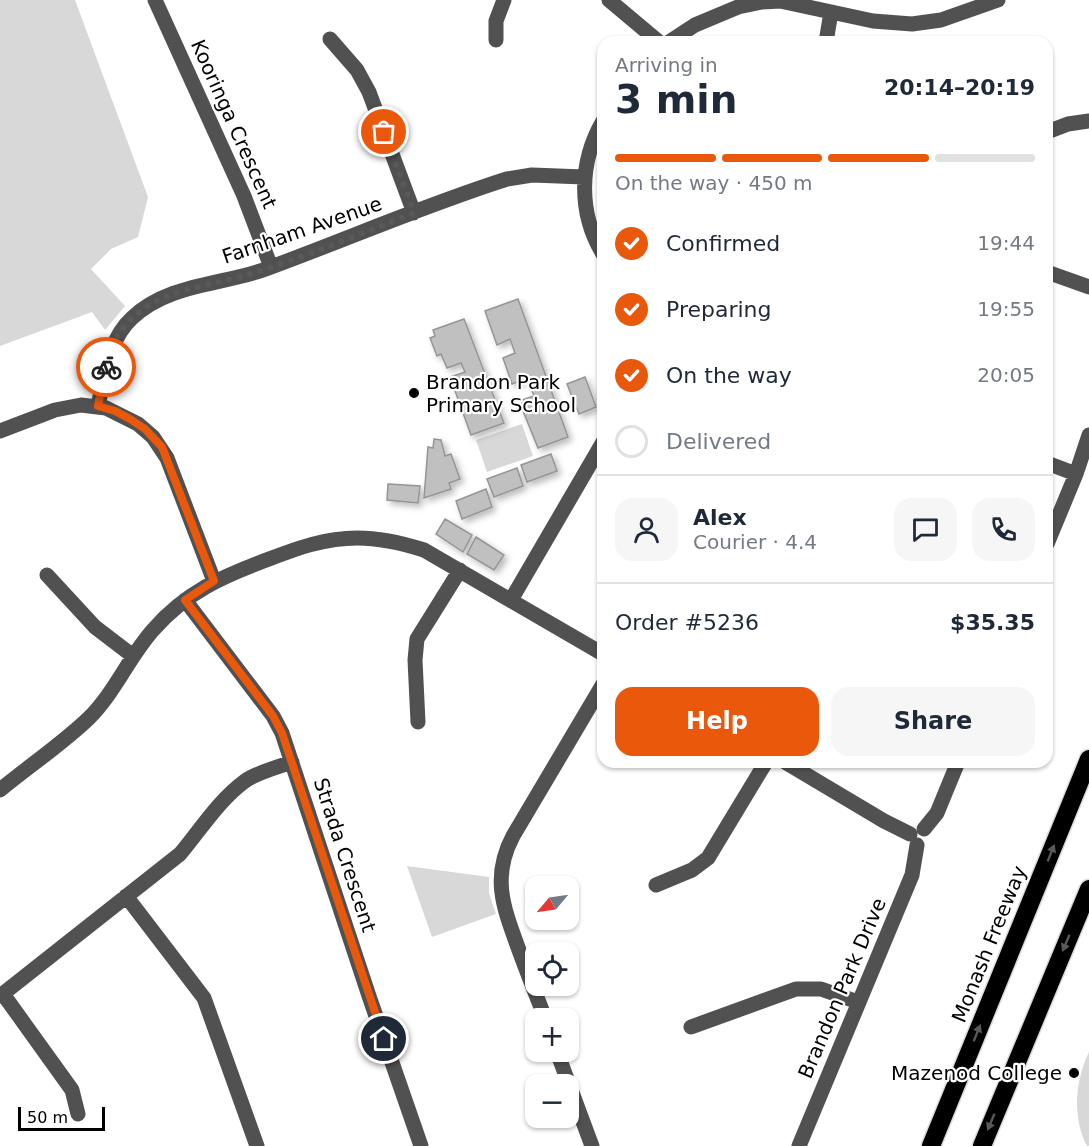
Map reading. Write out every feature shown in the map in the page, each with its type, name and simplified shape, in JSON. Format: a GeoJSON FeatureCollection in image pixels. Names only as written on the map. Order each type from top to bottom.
{"type":"FeatureCollection","features":[{"type":"Feature","properties":{"kind":"highway","name":"Monash Freeway"},"geometry":{"type":"LineString","coordinates":[[931,1146],[1089,759]]}},
{"type":"Feature","properties":{"kind":"highway"},"geometry":{"type":"LineString","coordinates":[[982,1146],[1089,889]]}},
{"type":"Feature","properties":{"kind":"street","name":"Kooringa Crescent"},"geometry":{"type":"LineString","coordinates":[[155,0],[251,212],[271,267]]}},
{"type":"Feature","properties":{"kind":"street"},"geometry":{"type":"LineString","coordinates":[[496,40],[496,21],[504,0]]}},
{"type":"Feature","properties":{"kind":"street"},"geometry":{"type":"LineString","coordinates":[[609,0],[652,36]]}},
{"type":"Feature","properties":{"kind":"street"},"geometry":{"type":"LineString","coordinates":[[678,36],[695,25],[755,3],[780,2],[896,24],[942,20],[998,0]]}},
{"type":"Feature","properties":{"kind":"street"},"geometry":{"type":"LineString","coordinates":[[827,36],[831,12]]}},
{"type":"Feature","properties":{"kind":"street"},"geometry":{"type":"LineString","coordinates":[[330,39],[357,70],[369,93],[414,213]]}},
{"type":"Feature","properties":{"kind":"street"},"geometry":{"type":"LineString","coordinates":[[1053,130],[1068,124],[1089,121]]}},
{"type":"Feature","properties":{"kind":"street"},"geometry":{"type":"LineString","coordinates":[[597,134],[584,177],[589,221],[597,240]]}},
{"type":"Feature","properties":{"kind":"street","name":"Farnham Avenue"},"geometry":{"type":"LineString","coordinates":[[98,406],[111,350],[119,333],[134,316],[152,303],[191,287],[239,277],[271,267],[516,177],[537,175],[584,177]]}},
{"type":"Feature","properties":{"kind":"street"},"geometry":{"type":"LineString","coordinates":[[1053,274],[1089,287]]}},
{"type":"Feature","properties":{"kind":"street"},"geometry":{"type":"LineString","coordinates":[[0,431],[55,410],[81,405],[98,406],[115,411],[145,429],[162,447],[214,581]]}},
{"type":"Feature","properties":{"kind":"street"},"geometry":{"type":"LineString","coordinates":[[1053,530],[1089,435]]}},
{"type":"Feature","properties":{"kind":"street"},"geometry":{"type":"LineString","coordinates":[[511,600],[597,452]]}},
{"type":"Feature","properties":{"kind":"street"},"geometry":{"type":"LineString","coordinates":[[1053,465],[1076,474]]}},
{"type":"Feature","properties":{"kind":"street"},"geometry":{"type":"LineString","coordinates":[[0,790],[89,717],[109,694],[154,628],[185,600],[214,581],[321,541],[350,538],[378,539],[424,550],[597,650]]}},
{"type":"Feature","properties":{"kind":"street"},"geometry":{"type":"LineString","coordinates":[[418,722],[415,660],[417,639],[460,570]]}},
{"type":"Feature","properties":{"kind":"street"},"geometry":{"type":"LineString","coordinates":[[47,575],[99,630],[133,656]]}},
{"type":"Feature","properties":{"kind":"street","name":"Strada Crescent"},"geometry":{"type":"LineString","coordinates":[[185,600],[273,716],[282,733],[369,996],[422,1146]]}},
{"type":"Feature","properties":{"kind":"street"},"geometry":{"type":"LineString","coordinates":[[541,1008],[505,911],[501,892],[501,872],[513,836],[597,694]]}},
{"type":"Feature","properties":{"kind":"street"},"geometry":{"type":"LineString","coordinates":[[78,1114],[72,1090],[2,995],[180,854],[215,808],[246,780],[292,762]]}},
{"type":"Feature","properties":{"kind":"street"},"geometry":{"type":"LineString","coordinates":[[656,885],[684,874],[708,858],[762,768]]}},
{"type":"Feature","properties":{"kind":"street"},"geometry":{"type":"LineString","coordinates":[[799,768],[884,820],[917,836]]}},
{"type":"Feature","properties":{"kind":"street","name":"Brandon Park Drive"},"geometry":{"type":"LineString","coordinates":[[799,1146],[912,875],[917,836],[937,813],[956,768]]}},
{"type":"Feature","properties":{"kind":"street"},"geometry":{"type":"LineString","coordinates":[[126,896],[204,998],[257,1146]]}},
{"type":"Feature","properties":{"kind":"street"},"geometry":{"type":"LineString","coordinates":[[691,1027],[796,989],[821,989],[858,1002]]}},
{"type":"Feature","properties":{"kind":"street"},"geometry":{"type":"LineString","coordinates":[[561,1062],[592,1146]]}},
{"type":"Feature","properties":{"kind":"shaded area"},"geometry":{"type":"Polygon","coordinates":[[[0,0],[75,0],[148,197],[138,237],[111,249],[91,269],[125,306],[105,330],[92,312],[0,346],[0,0]]]}},
{"type":"Feature","properties":{"kind":"shaded area"},"geometry":{"type":"Polygon","coordinates":[[[522,424],[533,456],[487,472],[476,440],[522,424]]]}},
{"type":"Feature","properties":{"kind":"shaded area"},"geometry":{"type":"Polygon","coordinates":[[[407,866],[489,877],[489,893],[496,914],[432,937],[407,866]]]}},
{"type":"Feature","properties":{"kind":"shaded area"},"geometry":{"type":"Polygon","coordinates":[[[1089,1052],[1089,1146],[1087,1146],[1079,1123],[1077,1099],[1084,1063],[1089,1052]]]}},
{"type":"Feature","properties":{"kind":"building"},"geometry":{"type":"Polygon","coordinates":[[[518,299],[568,437],[538,448],[519,401],[534,396],[527,378],[512,384],[503,358],[515,353],[510,339],[497,345],[485,311],[518,299]]]}},
{"type":"Feature","properties":{"kind":"building"},"geometry":{"type":"Polygon","coordinates":[[[464,319],[504,423],[471,435],[450,377],[465,372],[461,363],[447,368],[441,354],[437,356],[430,338],[435,336],[433,330],[464,319]]]}},
{"type":"Feature","properties":{"kind":"building"},"geometry":{"type":"Polygon","coordinates":[[[585,377],[596,407],[579,414],[567,384],[585,377]]]}},
{"type":"Feature","properties":{"kind":"building"},"geometry":{"type":"Polygon","coordinates":[[[434,439],[441,440],[445,456],[451,454],[460,479],[449,483],[451,489],[424,498],[428,447],[433,448],[434,439]]]}},
{"type":"Feature","properties":{"kind":"building"},"geometry":{"type":"Polygon","coordinates":[[[551,454],[557,471],[527,482],[521,465],[551,454]]]}},
{"type":"Feature","properties":{"kind":"building"},"geometry":{"type":"Polygon","coordinates":[[[517,468],[523,486],[494,497],[487,479],[517,468]]]}},
{"type":"Feature","properties":{"kind":"building"},"geometry":{"type":"Polygon","coordinates":[[[388,484],[420,486],[418,503],[387,500],[388,484]]]}},
{"type":"Feature","properties":{"kind":"building"},"geometry":{"type":"Polygon","coordinates":[[[486,489],[492,507],[462,519],[456,501],[486,489]]]}},
{"type":"Feature","properties":{"kind":"building"},"geometry":{"type":"Polygon","coordinates":[[[445,519],[472,535],[463,552],[436,534],[445,519]]]}},
{"type":"Feature","properties":{"kind":"building"},"geometry":{"type":"Polygon","coordinates":[[[476,537],[504,555],[494,570],[467,554],[476,537]]]}},
{"type":"Feature","properties":{"kind":"way so far"},"geometry":{"type":"LineString","coordinates":[[106,367],[119,333],[134,316],[152,303],[191,287],[261,270],[414,213],[384,132]]}},
{"type":"Feature","properties":{"kind":"place","name":"Brandon Park Primary School"},"geometry":{"type":"Point","coordinates":[414,393]}},
{"type":"Feature","properties":{"kind":"place","name":"Mazenod College"},"geometry":{"type":"Point","coordinates":[1074,1073]}},
{"type":"Feature","properties":{"kind":"route"},"geometry":{"type":"LineString","coordinates":[[106,367],[98,406],[130,419],[145,429],[162,447],[214,581],[185,600],[273,716],[282,733],[384,1039]]}}]}
